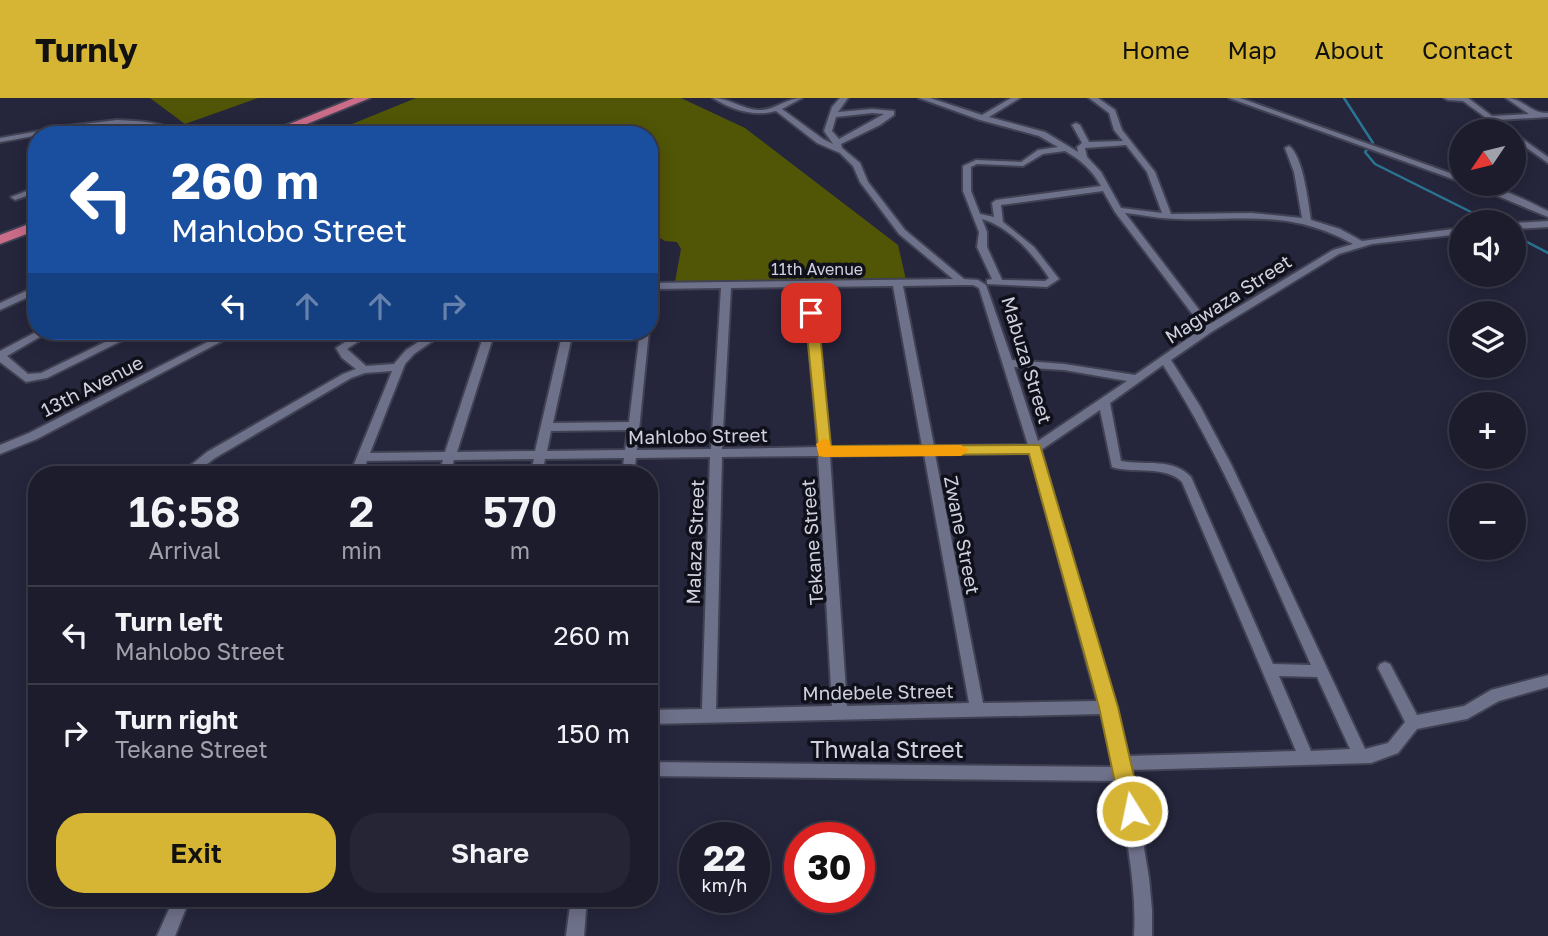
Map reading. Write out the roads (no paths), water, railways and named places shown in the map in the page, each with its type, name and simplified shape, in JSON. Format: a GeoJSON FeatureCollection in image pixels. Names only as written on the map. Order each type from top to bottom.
{"type":"FeatureCollection","features":[{"type":"Feature","properties":{"kind":"highway"},"geometry":{"type":"LineString","coordinates":[[291,126],[364,98]]}},
{"type":"Feature","properties":{"kind":"highway"},"geometry":{"type":"LineString","coordinates":[[0,240],[28,229]]}},
{"type":"Feature","properties":{"kind":"street"},"geometry":{"type":"LineString","coordinates":[[717,98],[751,112],[765,113],[798,98]]}},
{"type":"Feature","properties":{"kind":"street"},"geometry":{"type":"LineString","coordinates":[[844,98],[836,107],[835,116],[827,132],[857,166],[861,177],[901,232],[963,283]]}},
{"type":"Feature","properties":{"kind":"street"},"geometry":{"type":"LineString","coordinates":[[923,98],[1042,134],[1083,158],[1107,188],[1118,211],[1209,329]]}},
{"type":"Feature","properties":{"kind":"street"},"geometry":{"type":"LineString","coordinates":[[983,118],[1016,98]]}},
{"type":"Feature","properties":{"kind":"street"},"geometry":{"type":"LineString","coordinates":[[1093,98],[1112,112],[1118,130],[1151,172],[1167,215]]}},
{"type":"Feature","properties":{"kind":"street"},"geometry":{"type":"LineString","coordinates":[[1233,98],[1449,176]]}},
{"type":"Feature","properties":{"kind":"street"},"geometry":{"type":"LineString","coordinates":[[1448,98],[1464,99],[1491,118],[1548,115]]}},
{"type":"Feature","properties":{"kind":"street"},"geometry":{"type":"LineString","coordinates":[[1510,98],[1548,124]]}},
{"type":"Feature","properties":{"kind":"street"},"geometry":{"type":"LineString","coordinates":[[778,109],[820,141],[838,146],[891,114],[872,111],[835,116]]}},
{"type":"Feature","properties":{"kind":"street"},"geometry":{"type":"LineString","coordinates":[[96,126],[130,121],[158,126]]}},
{"type":"Feature","properties":{"kind":"street"},"geometry":{"type":"LineString","coordinates":[[1076,125],[1087,145]]}},
{"type":"Feature","properties":{"kind":"street"},"geometry":{"type":"LineString","coordinates":[[0,140],[28,136]]}},
{"type":"Feature","properties":{"kind":"street"},"geometry":{"type":"LineString","coordinates":[[1083,158],[1081,146],[1129,143]]}},
{"type":"Feature","properties":{"kind":"street"},"geometry":{"type":"LineString","coordinates":[[1526,144],[1548,161]]}},
{"type":"Feature","properties":{"kind":"street"},"geometry":{"type":"LineString","coordinates":[[998,281],[982,242],[983,232],[966,187],[968,165],[976,162],[1021,164],[1041,152],[1066,148]]}},
{"type":"Feature","properties":{"kind":"street"},"geometry":{"type":"LineString","coordinates":[[1289,148],[1298,172],[1307,220]]}},
{"type":"Feature","properties":{"kind":"street"},"geometry":{"type":"LineString","coordinates":[[999,223],[996,203],[1107,188]]}},
{"type":"Feature","properties":{"kind":"street"},"geometry":{"type":"LineString","coordinates":[[15,197],[28,192]]}},
{"type":"Feature","properties":{"kind":"street"},"geometry":{"type":"LineString","coordinates":[[1506,196],[1548,215]]}},
{"type":"Feature","properties":{"kind":"street"},"geometry":{"type":"LineString","coordinates":[[1509,197],[1548,224]]}},
{"type":"Feature","properties":{"kind":"street"},"geometry":{"type":"LineString","coordinates":[[1118,211],[1167,215],[1279,216],[1307,220],[1336,229],[1359,243]]}},
{"type":"Feature","properties":{"kind":"street"},"geometry":{"type":"LineString","coordinates":[[977,216],[989,216],[1007,231],[982,242]]}},
{"type":"Feature","properties":{"kind":"street"},"geometry":{"type":"LineString","coordinates":[[1526,225],[1548,224]]}},
{"type":"Feature","properties":{"kind":"street","name":"11th Avenue"},"geometry":{"type":"LineString","coordinates":[[658,286],[981,285],[998,281],[1047,284],[1054,281],[1028,245],[1007,231]]}},
{"type":"Feature","properties":{"kind":"street","name":"Magwaza Street"},"geometry":{"type":"LineString","coordinates":[[1035,449],[1209,329],[1314,264],[1359,243],[1449,232]]}},
{"type":"Feature","properties":{"kind":"street","name":"Malaza Street"},"geometry":{"type":"LineString","coordinates":[[709,716],[716,453],[726,285]]}},
{"type":"Feature","properties":{"kind":"street","name":"Zwane Street"},"geometry":{"type":"LineString","coordinates":[[898,285],[977,709]]}},
{"type":"Feature","properties":{"kind":"street","name":"Mabuza Street"},"geometry":{"type":"LineString","coordinates":[[981,285],[1009,363],[1035,449],[1124,768],[1141,878],[1143,936]]}},
{"type":"Feature","properties":{"kind":"street","name":"Tekane Street"},"geometry":{"type":"LineString","coordinates":[[809,286],[824,452],[840,712]]}},
{"type":"Feature","properties":{"kind":"street"},"geometry":{"type":"LineString","coordinates":[[0,307],[28,293]]}},
{"type":"Feature","properties":{"kind":"street"},"geometry":{"type":"LineString","coordinates":[[28,339],[7,349],[1,356],[26,378],[43,376],[117,340]]}},
{"type":"Feature","properties":{"kind":"street","name":"13th Avenue"},"geometry":{"type":"LineString","coordinates":[[0,450],[33,436],[219,340]]}},
{"type":"Feature","properties":{"kind":"street"},"geometry":{"type":"LineString","coordinates":[[354,340],[341,348],[346,356],[364,370]]}},
{"type":"Feature","properties":{"kind":"street"},"geometry":{"type":"LineString","coordinates":[[359,466],[397,368],[410,352],[428,340]]}},
{"type":"Feature","properties":{"kind":"street"},"geometry":{"type":"LineString","coordinates":[[446,466],[487,340]]}},
{"type":"Feature","properties":{"kind":"street"},"geometry":{"type":"LineString","coordinates":[[538,466],[566,340]]}},
{"type":"Feature","properties":{"kind":"street"},"geometry":{"type":"LineString","coordinates":[[629,466],[644,340]]}},
{"type":"Feature","properties":{"kind":"street"},"geometry":{"type":"LineString","coordinates":[[1165,360],[1195,406],[1226,466],[1361,757]]}},
{"type":"Feature","properties":{"kind":"street"},"geometry":{"type":"LineString","coordinates":[[1009,363],[1064,367],[1138,379]]}},
{"type":"Feature","properties":{"kind":"street"},"geometry":{"type":"LineString","coordinates":[[197,466],[332,384],[364,370],[397,368]]}},
{"type":"Feature","properties":{"kind":"street"},"geometry":{"type":"LineString","coordinates":[[1104,402],[1116,464],[1171,469],[1182,473],[1187,480],[1307,759]]}},
{"type":"Feature","properties":{"kind":"street"},"geometry":{"type":"LineString","coordinates":[[547,427],[634,426]]}},
{"type":"Feature","properties":{"kind":"street","name":"Mahlobo Street"},"geometry":{"type":"LineString","coordinates":[[363,457],[540,457],[1035,449]]}},
{"type":"Feature","properties":{"kind":"street"},"geometry":{"type":"LineString","coordinates":[[1385,667],[1413,723],[1467,712],[1496,695],[1548,681]]}},
{"type":"Feature","properties":{"kind":"street"},"geometry":{"type":"LineString","coordinates":[[1271,670],[1320,671]]}},
{"type":"Feature","properties":{"kind":"street","name":"Mndebele Street"},"geometry":{"type":"LineString","coordinates":[[658,718],[1108,707]]}},
{"type":"Feature","properties":{"kind":"street","name":"Thwala Street"},"geometry":{"type":"LineString","coordinates":[[658,769],[1124,768],[1361,757],[1381,754],[1394,748],[1413,723]]}},
{"type":"Feature","properties":{"kind":"street"},"geometry":{"type":"LineString","coordinates":[[166,936],[178,907]]}},
{"type":"Feature","properties":{"kind":"street"},"geometry":{"type":"LineString","coordinates":[[575,936],[578,907]]}},
{"type":"Feature","properties":{"kind":"waterway"},"geometry":{"type":"LineString","coordinates":[[1344,98],[1373,143],[1365,152],[1375,164],[1467,210]]}},
{"type":"Feature","properties":{"kind":"waterway"},"geometry":{"type":"LineString","coordinates":[[1526,241],[1548,253]]}}]}
